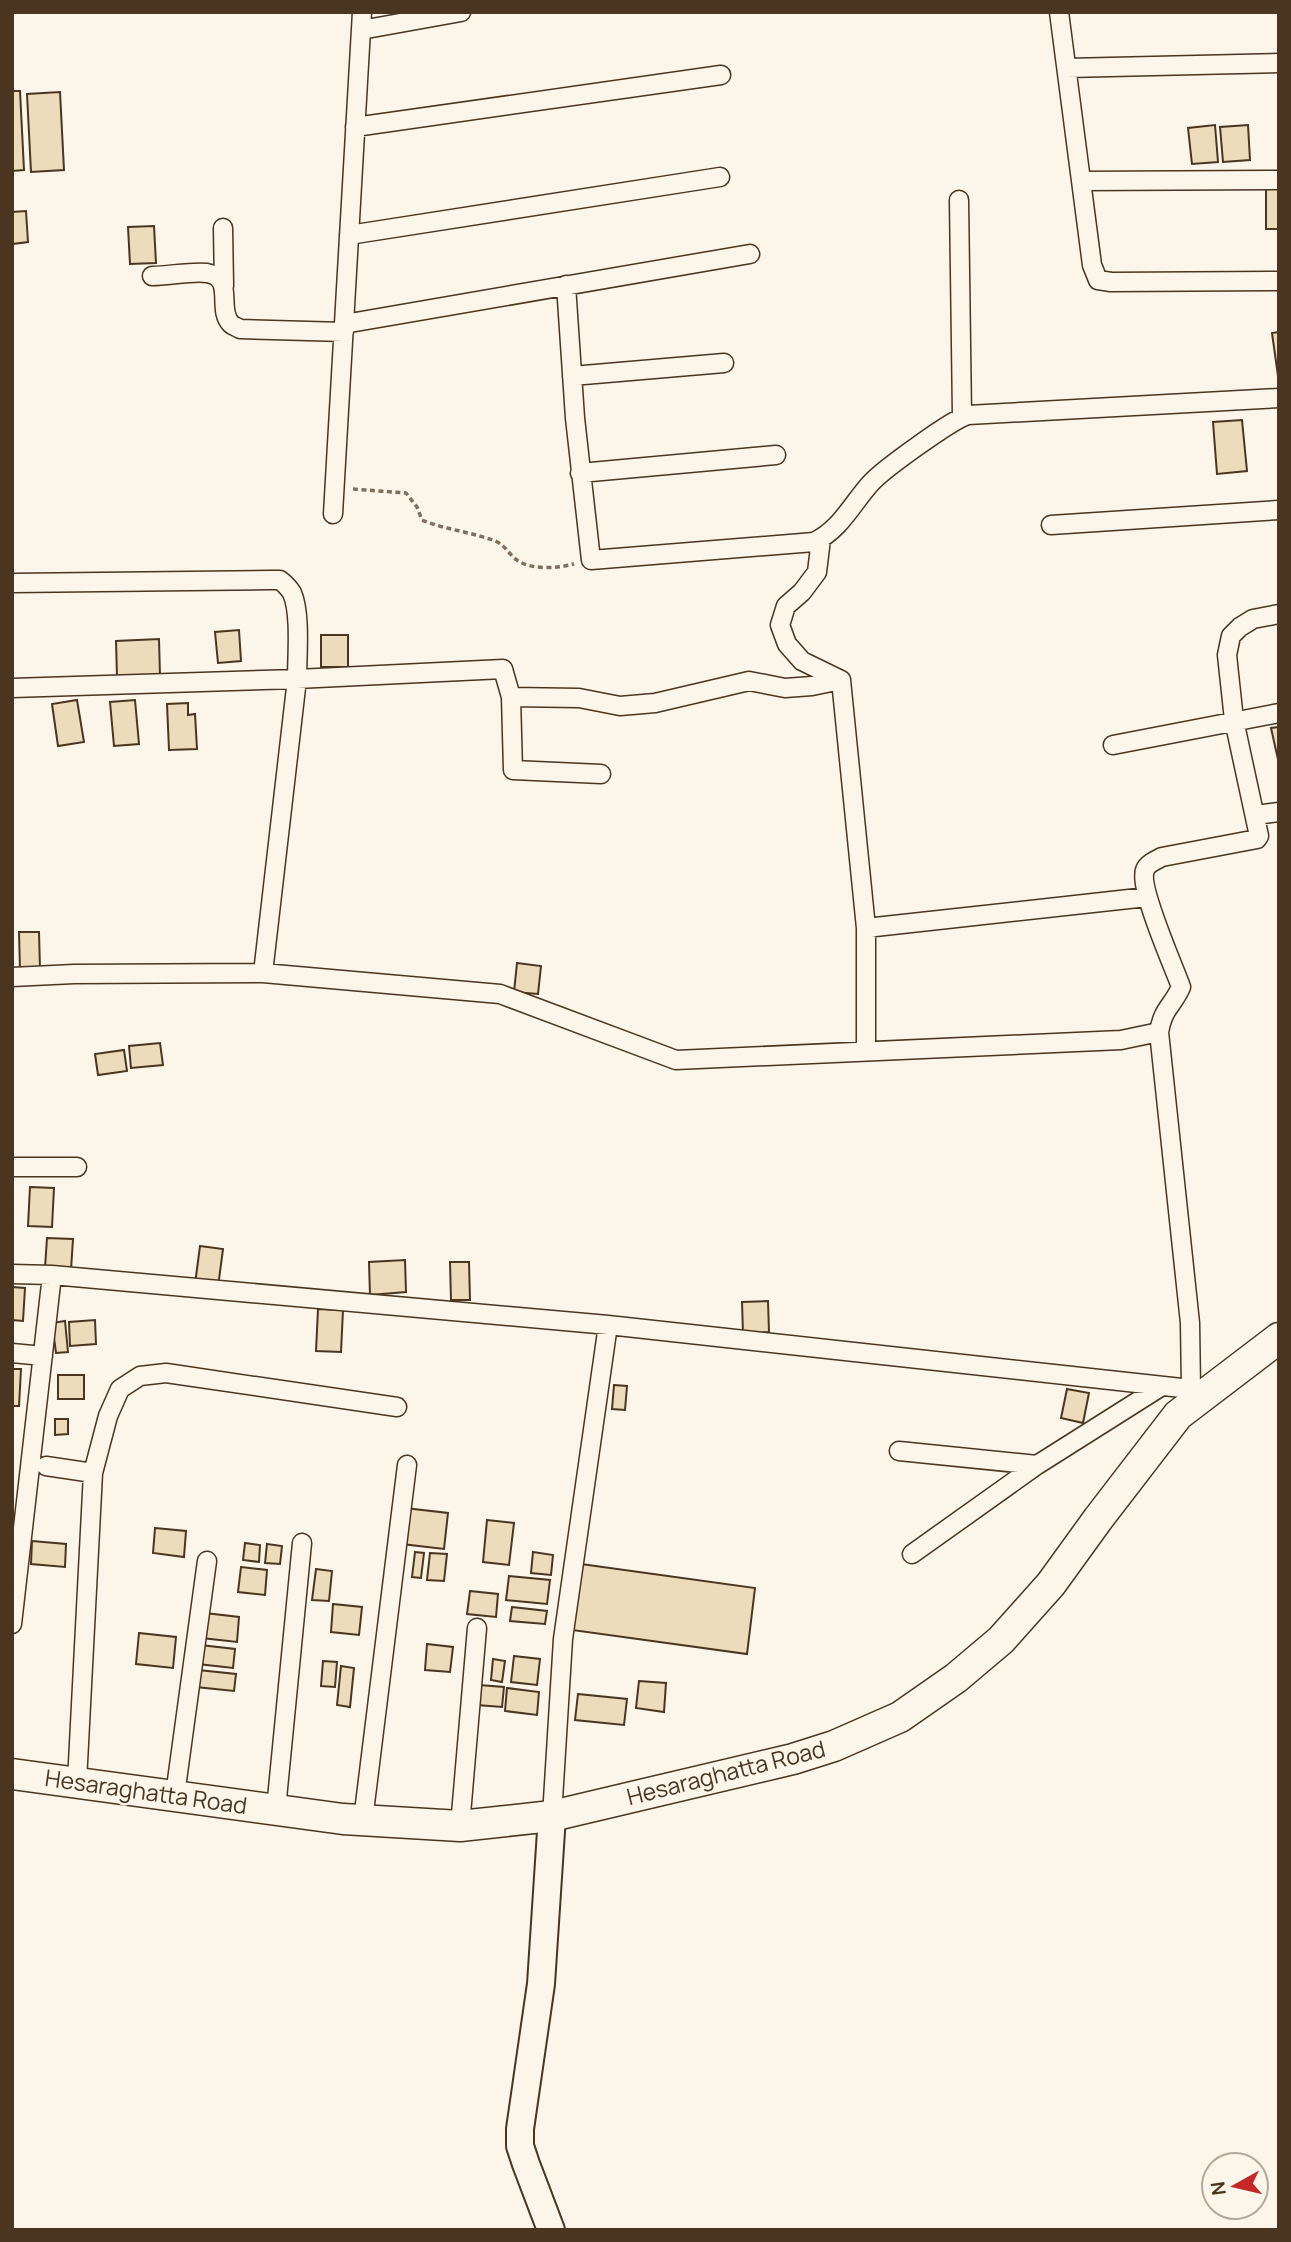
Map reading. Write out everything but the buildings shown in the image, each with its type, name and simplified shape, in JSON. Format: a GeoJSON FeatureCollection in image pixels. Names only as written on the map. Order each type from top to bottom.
{"type":"FeatureCollection","features":[{"type":"Feature","properties":{"kind":"main road","name":"Hesaraghatta Road"},"geometry":{"type":"LineString","coordinates":[[12,1774],[363,1820],[460,1826],[552,1816],[793,1759],[845,1742],[900,1717],[956,1678],[1001,1640],[1051,1584],[1097,1519],[1200,1390],[1279,1338]]}},
{"type":"Feature","properties":{"kind":"street"},"geometry":{"type":"LineString","coordinates":[[333,514],[362,21],[461,12]]}},
{"type":"Feature","properties":{"kind":"street"},"geometry":{"type":"LineString","coordinates":[[1059,12],[1092,265],[1098,280],[1279,281]]}},
{"type":"Feature","properties":{"kind":"street"},"geometry":{"type":"LineString","coordinates":[[1067,68],[1279,63]]}},
{"type":"Feature","properties":{"kind":"street"},"geometry":{"type":"LineString","coordinates":[[355,127],[721,75]]}},
{"type":"Feature","properties":{"kind":"street"},"geometry":{"type":"LineString","coordinates":[[349,235],[720,177]]}},
{"type":"Feature","properties":{"kind":"street"},"geometry":{"type":"LineString","coordinates":[[1082,181],[1279,180]]}},
{"type":"Feature","properties":{"kind":"street"},"geometry":{"type":"LineString","coordinates":[[959,201],[962,416]]}},
{"type":"Feature","properties":{"kind":"street"},"geometry":{"type":"LineString","coordinates":[[223,228],[225,314],[230,324],[240,329],[344,328],[566,285],[750,254]]}},
{"type":"Feature","properties":{"kind":"street"},"geometry":{"type":"LineString","coordinates":[[152,276],[208,273],[218,278],[224,286]]}},
{"type":"Feature","properties":{"kind":"street"},"geometry":{"type":"LineString","coordinates":[[566,285],[580,473],[590,560],[814,542],[827,536],[836,527],[872,482],[962,416],[1279,398]]}},
{"type":"Feature","properties":{"kind":"street"},"geometry":{"type":"LineString","coordinates":[[572,376],[724,363]]}},
{"type":"Feature","properties":{"kind":"street"},"geometry":{"type":"LineString","coordinates":[[580,473],[776,455]]}},
{"type":"Feature","properties":{"kind":"street"},"geometry":{"type":"LineString","coordinates":[[1051,525],[1279,510]]}},
{"type":"Feature","properties":{"kind":"street"},"geometry":{"type":"LineString","coordinates":[[821,538],[817,572],[803,592],[786,606],[780,625],[787,645],[802,661],[841,680]]}},
{"type":"Feature","properties":{"kind":"street"},"geometry":{"type":"LineString","coordinates":[[12,583],[281,580],[288,587],[295,602],[297,679],[264,973]]}},
{"type":"Feature","properties":{"kind":"street"},"geometry":{"type":"LineString","coordinates":[[12,1274],[52,1275],[608,1325],[1200,1390],[1189,1323],[1159,1032],[1162,1015],[1177,997],[1181,987],[1143,880],[1144,871],[1162,857],[1257,839],[1259,830],[1234,720],[1227,655],[1231,636],[1253,619],[1279,614]]}},
{"type":"Feature","properties":{"kind":"street"},"geometry":{"type":"LineString","coordinates":[[12,688],[503,669],[511,697],[513,771],[601,774]]}},
{"type":"Feature","properties":{"kind":"street"},"geometry":{"type":"LineString","coordinates":[[511,697],[579,698],[620,706],[655,703],[749,681],[785,688],[841,680]]}},
{"type":"Feature","properties":{"kind":"street"},"geometry":{"type":"LineString","coordinates":[[841,680],[866,928],[866,1051]]}},
{"type":"Feature","properties":{"kind":"street"},"geometry":{"type":"LineString","coordinates":[[1113,745],[1279,713]]}},
{"type":"Feature","properties":{"kind":"street"},"geometry":{"type":"LineString","coordinates":[[1255,816],[1279,812]]}},
{"type":"Feature","properties":{"kind":"street"},"geometry":{"type":"LineString","coordinates":[[866,928],[1147,897]]}},
{"type":"Feature","properties":{"kind":"street"},"geometry":{"type":"LineString","coordinates":[[12,977],[264,973],[500,993],[676,1060],[1121,1040],[1159,1032]]}},
{"type":"Feature","properties":{"kind":"street"},"geometry":{"type":"LineString","coordinates":[[12,1167],[76,1167]]}},
{"type":"Feature","properties":{"kind":"street"},"geometry":{"type":"LineString","coordinates":[[12,1624],[52,1275]]}},
{"type":"Feature","properties":{"kind":"street"},"geometry":{"type":"LineString","coordinates":[[551,2230],[520,2146],[520,2129],[541,1984],[564,1639],[608,1325]]}},
{"type":"Feature","properties":{"kind":"street"},"geometry":{"type":"LineString","coordinates":[[12,1353],[43,1356]]}},
{"type":"Feature","properties":{"kind":"street"},"geometry":{"type":"LineString","coordinates":[[77,1782],[93,1473],[108,1416],[120,1389],[140,1376],[166,1373],[397,1407]]}},
{"type":"Feature","properties":{"kind":"street"},"geometry":{"type":"LineString","coordinates":[[912,1554],[1037,1465],[1162,1386]]}},
{"type":"Feature","properties":{"kind":"street"},"geometry":{"type":"LineString","coordinates":[[899,1451],[1037,1465]]}},
{"type":"Feature","properties":{"kind":"street"},"geometry":{"type":"LineString","coordinates":[[363,1820],[407,1465]]}},
{"type":"Feature","properties":{"kind":"street"},"geometry":{"type":"LineString","coordinates":[[46,1466],[93,1473]]}},
{"type":"Feature","properties":{"kind":"street"},"geometry":{"type":"LineString","coordinates":[[276,1809],[302,1544]]}},
{"type":"Feature","properties":{"kind":"street"},"geometry":{"type":"LineString","coordinates":[[175,1795],[207,1561]]}},
{"type":"Feature","properties":{"kind":"street"},"geometry":{"type":"LineString","coordinates":[[460,1826],[477,1628]]}},
{"type":"Feature","properties":{"kind":"path"},"geometry":{"type":"LineString","coordinates":[[334,488],[406,494],[417,507],[422,520],[438,527],[498,542],[519,562],[549,567],[590,560]]}}]}
